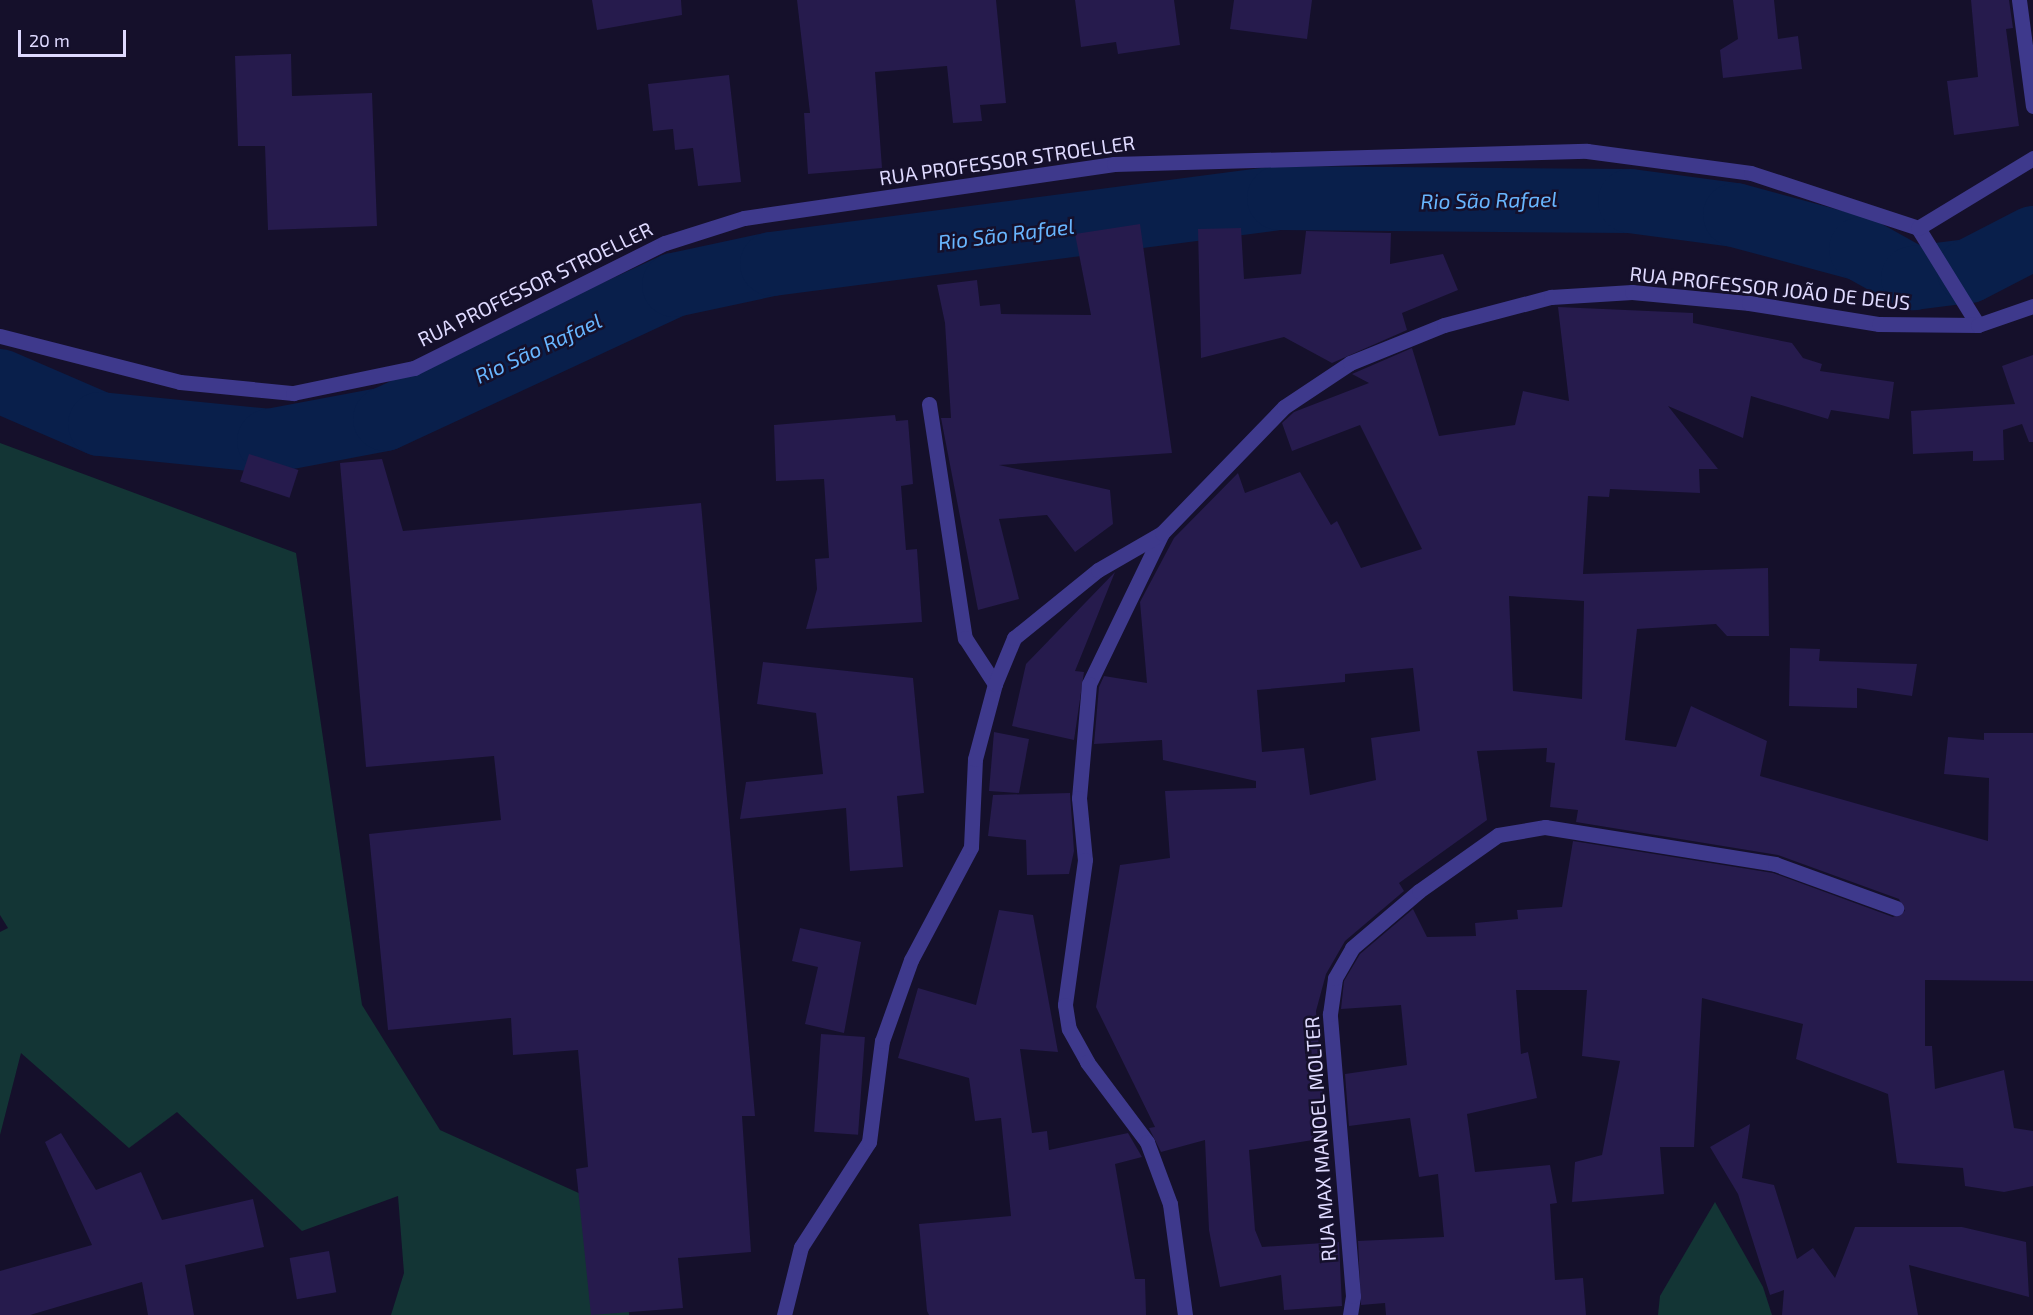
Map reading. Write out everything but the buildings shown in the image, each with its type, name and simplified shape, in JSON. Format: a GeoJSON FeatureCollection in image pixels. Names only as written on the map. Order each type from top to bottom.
{"type":"FeatureCollection","features":[{"type":"Feature","properties":{"kind":"street"},"geometry":{"type":"LineString","coordinates":[[2019,0],[2033,105]]}},
{"type":"Feature","properties":{"kind":"street","name":"RUA PROFESSOR STROELLER"},"geometry":{"type":"LineString","coordinates":[[0,336],[180,382],[292,393],[414,368],[665,243],[744,218],[1166,161],[1597,152],[1751,173],[1918,228]]}},
{"type":"Feature","properties":{"kind":"street"},"geometry":{"type":"LineString","coordinates":[[1978,324],[1918,228],[2033,158]]}},
{"type":"Feature","properties":{"kind":"street","name":"RUA PROFESSOR JOÃO DE DEUS"},"geometry":{"type":"LineString","coordinates":[[784,1315],[801,1247],[869,1142],[882,1041],[911,960],[971,847],[975,759],[995,684],[1014,638],[1098,570],[1162,533],[1284,407],[1350,363],[1444,325],[1551,297],[1632,292],[1749,303],[1879,324],[1978,324],[2033,306]]}},
{"type":"Feature","properties":{"kind":"street"},"geometry":{"type":"LineString","coordinates":[[929,404],[965,638],[995,684]]}},
{"type":"Feature","properties":{"kind":"street"},"geometry":{"type":"LineString","coordinates":[[1162,533],[1089,684],[1079,798],[1085,860],[1065,1005],[1069,1029],[1087,1062],[1147,1142],[1170,1204],[1185,1315]]}},
{"type":"Feature","properties":{"kind":"street","name":"RUA MAX MANOEL MOLTER"},"geometry":{"type":"LineString","coordinates":[[1350,1315],[1353,1296],[1330,1014],[1335,978],[1352,948],[1419,891],[1498,835],[1545,827],[1775,864],[1896,908]]}},
{"type":"Feature","properties":{"kind":"green space"},"geometry":{"type":"Polygon","coordinates":[[[0,443],[296,553],[362,1005],[440,1130],[625,1214],[629,1315],[391,1315],[404,1273],[398,1196],[302,1231],[177,1112],[129,1148],[21,1053],[0,1135],[0,932],[8,928],[0,915],[0,443]]]}},
{"type":"Feature","properties":{"kind":"green space"},"geometry":{"type":"Polygon","coordinates":[[[1715,1202],[1763,1287],[1772,1315],[1658,1315],[1660,1296],[1715,1202]]]}},
{"type":"Feature","properties":{"kind":"waterway","name":"Rio São Rafael"},"geometry":{"type":"LineString","coordinates":[[0,381],[100,424],[269,441],[385,419],[674,285],[772,264],[1279,198],[1630,201],[1735,215],[1861,249],[1913,278],[1969,271],[2033,238]]}}]}
